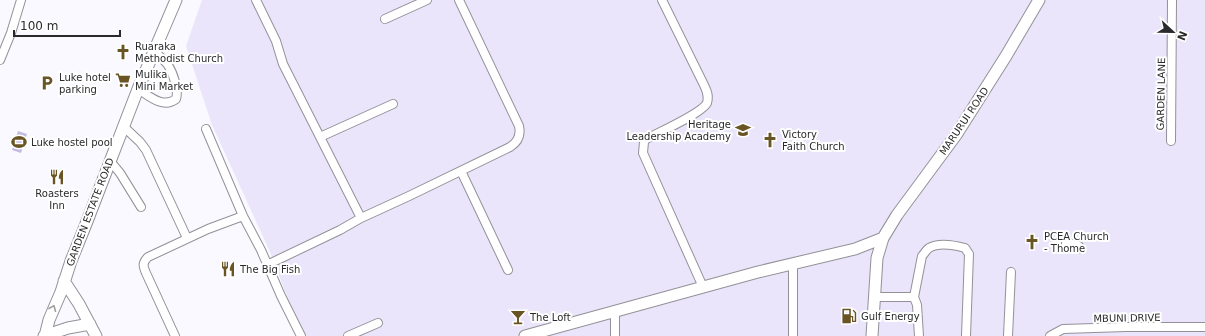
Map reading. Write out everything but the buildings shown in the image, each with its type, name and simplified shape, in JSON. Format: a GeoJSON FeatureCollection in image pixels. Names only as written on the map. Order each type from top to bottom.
{"type":"FeatureCollection","features":[{"type":"Feature","properties":{"kind":"street"},"geometry":{"type":"LineString","coordinates":[[0,60],[11,33],[21,0]]}},
{"type":"Feature","properties":{"kind":"street","name":"GARDEN ESTATE ROAD"},"geometry":{"type":"LineString","coordinates":[[45,336],[49,320],[123,126],[176,0]]}},
{"type":"Feature","properties":{"kind":"street"},"geometry":{"type":"LineString","coordinates":[[256,0],[276,41],[283,64],[361,218]]}},
{"type":"Feature","properties":{"kind":"street"},"geometry":{"type":"LineString","coordinates":[[385,19],[427,0]]}},
{"type":"Feature","properties":{"kind":"street"},"geometry":{"type":"LineString","coordinates":[[267,264],[515,144],[519,137],[520,130],[459,0]]}},
{"type":"Feature","properties":{"kind":"street"},"geometry":{"type":"LineString","coordinates":[[662,0],[704,85],[708,97],[706,105],[703,108],[646,139],[644,142],[643,153],[702,287]]}},
{"type":"Feature","properties":{"kind":"street","name":"MARURUI ROAD"},"geometry":{"type":"LineString","coordinates":[[872,336],[877,258],[883,238],[897,215],[956,135],[1006,56],[1039,0]]}},
{"type":"Feature","properties":{"kind":"street","name":"GARDEN LANE"},"geometry":{"type":"LineString","coordinates":[[1171,141],[1172,0]]}},
{"type":"Feature","properties":{"kind":"street"},"geometry":{"type":"LineString","coordinates":[[138,88],[161,102],[168,103],[176,99],[177,92],[168,65],[154,50]]}},
{"type":"Feature","properties":{"kind":"street"},"geometry":{"type":"LineString","coordinates":[[320,137],[393,104]]}},
{"type":"Feature","properties":{"kind":"street"},"geometry":{"type":"LineString","coordinates":[[123,126],[140,142],[146,150],[187,238]]}},
{"type":"Feature","properties":{"kind":"street"},"geometry":{"type":"LineString","coordinates":[[206,129],[243,216],[301,336]]}},
{"type":"Feature","properties":{"kind":"street"},"geometry":{"type":"LineString","coordinates":[[110,162],[120,173],[141,207]]}},
{"type":"Feature","properties":{"kind":"street"},"geometry":{"type":"LineString","coordinates":[[461,171],[508,270]]}},
{"type":"Feature","properties":{"kind":"street"},"geometry":{"type":"LineString","coordinates":[[175,336],[143,265],[144,261],[148,257],[187,238],[243,216]]}},
{"type":"Feature","properties":{"kind":"street"},"geometry":{"type":"LineString","coordinates":[[525,336],[615,310],[793,263],[855,249],[883,238]]}},
{"type":"Feature","properties":{"kind":"street"},"geometry":{"type":"LineString","coordinates":[[1066,243],[1075,244],[1079,246],[1079,249]]}},
{"type":"Feature","properties":{"kind":"street"},"geometry":{"type":"LineString","coordinates":[[919,336],[917,305],[914,297],[922,256],[932,247],[942,245],[965,248],[969,254],[966,336]]}},
{"type":"Feature","properties":{"kind":"street"},"geometry":{"type":"LineString","coordinates":[[855,249],[877,258]]}},
{"type":"Feature","properties":{"kind":"street"},"geometry":{"type":"LineString","coordinates":[[793,263],[793,336]]}},
{"type":"Feature","properties":{"kind":"street"},"geometry":{"type":"LineString","coordinates":[[1008,336],[1011,272]]}},
{"type":"Feature","properties":{"kind":"street"},"geometry":{"type":"LineString","coordinates":[[64,281],[75,297],[96,336]]}},
{"type":"Feature","properties":{"kind":"street"},"geometry":{"type":"LineString","coordinates":[[874,297],[914,297]]}},
{"type":"Feature","properties":{"kind":"street"},"geometry":{"type":"LineString","coordinates":[[615,310],[615,336]]}},
{"type":"Feature","properties":{"kind":"street"},"geometry":{"type":"LineString","coordinates":[[348,336],[378,323]]}},
{"type":"Feature","properties":{"kind":"street"},"geometry":{"type":"LineString","coordinates":[[45,336],[68,328],[90,324]]}},
{"type":"Feature","properties":{"kind":"street","name":"MBUNI DRIVE"},"geometry":{"type":"LineString","coordinates":[[1050,336],[1063,329],[1205,327]]}},
{"type":"Feature","properties":{"kind":"shaded area"},"geometry":{"type":"Polygon","coordinates":[[[202,0],[1205,0],[1205,336],[302,336],[270,252],[212,125],[186,46],[202,0]]]}},
{"type":"Feature","properties":{"kind":"shaded area","name":"Luke hostel pool"},"geometry":{"type":"Polygon","coordinates":[[[18,131],[27,134],[21,153],[12,150],[18,131]]]}},
{"type":"Feature","properties":{"kind":"place","name":"Ruaraka Methodist Church"},"geometry":{"type":"Point","coordinates":[123,52]}},
{"type":"Feature","properties":{"kind":"place","name":"Mulika Mini Market"},"geometry":{"type":"Point","coordinates":[123,80]}},
{"type":"Feature","properties":{"kind":"place","name":"Luke hotel parking"},"geometry":{"type":"Point","coordinates":[47,83]}},
{"type":"Feature","properties":{"kind":"place","name":"Heritage Leadership Academy"},"geometry":{"type":"Point","coordinates":[743,130]}},
{"type":"Feature","properties":{"kind":"place","name":"Victory Faith Church"},"geometry":{"type":"Point","coordinates":[770,140]}},
{"type":"Feature","properties":{"kind":"place","name":"Luke hostel pool"},"geometry":{"type":"Point","coordinates":[19,142]}},
{"type":"Feature","properties":{"kind":"place","name":"Roasters Inn"},"geometry":{"type":"Point","coordinates":[57,177]}},
{"type":"Feature","properties":{"kind":"place","name":"PCEA Church - Thome"},"geometry":{"type":"Point","coordinates":[1032,242]}},
{"type":"Feature","properties":{"kind":"place","name":"The Big Fish"},"geometry":{"type":"Point","coordinates":[228,269]}},
{"type":"Feature","properties":{"kind":"place","name":"Gulf Energy"},"geometry":{"type":"Point","coordinates":[849,316]}},
{"type":"Feature","properties":{"kind":"place","name":"The Loft"},"geometry":{"type":"Point","coordinates":[518,317]}}]}
